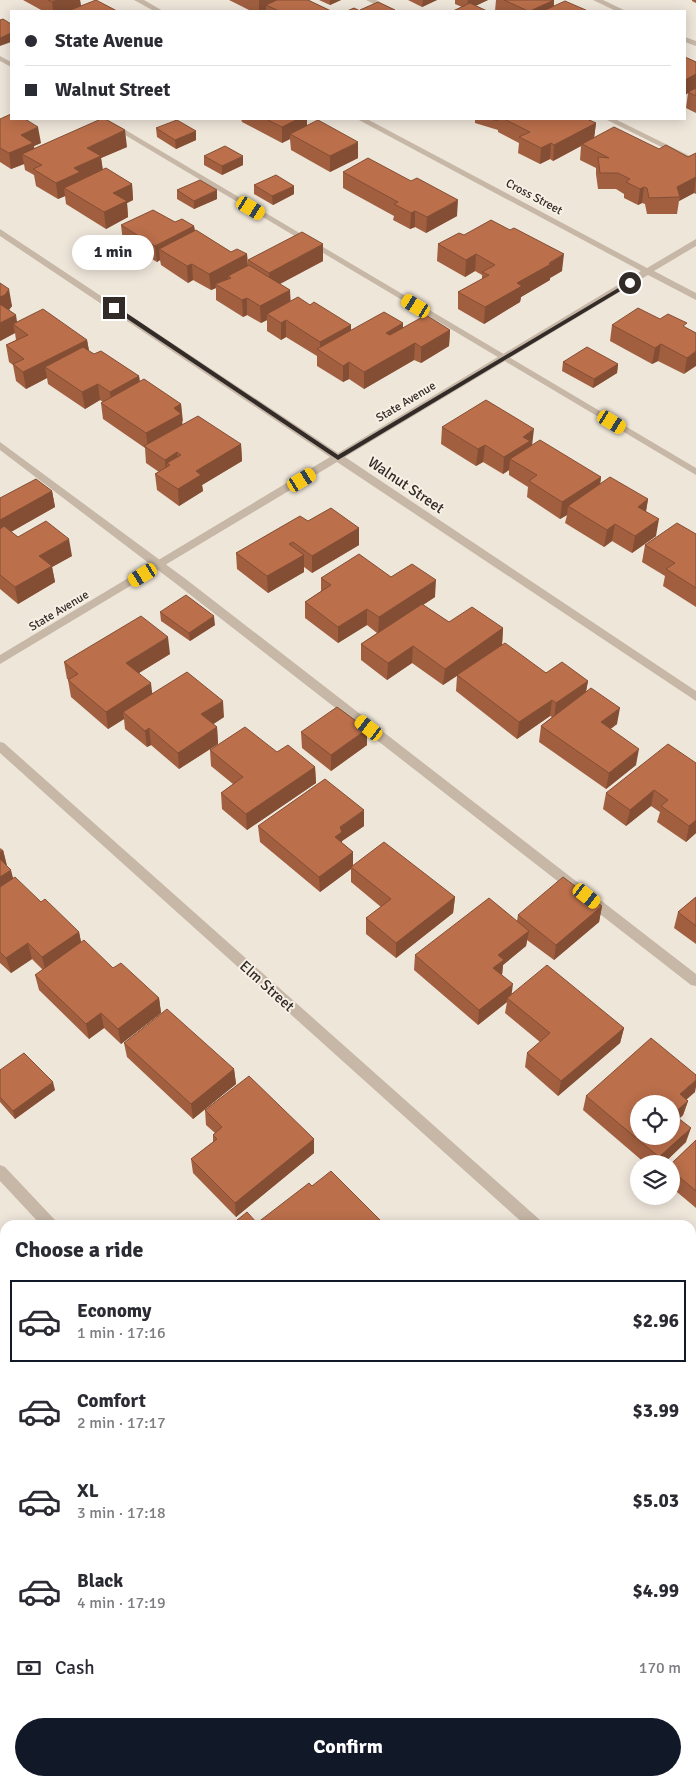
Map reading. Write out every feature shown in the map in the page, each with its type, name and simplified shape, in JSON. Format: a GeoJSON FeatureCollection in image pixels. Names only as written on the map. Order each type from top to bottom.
{"type":"FeatureCollection","features":[{"type":"Feature","properties":{"kind":"street"},"geometry":{"type":"LineString","coordinates":[[138,0],[157,10]]}},
{"type":"Feature","properties":{"kind":"street"},"geometry":{"type":"LineString","coordinates":[[370,0],[391,10]]}},
{"type":"Feature","properties":{"kind":"street"},"geometry":{"type":"LineString","coordinates":[[597,0],[620,10]]}},
{"type":"Feature","properties":{"kind":"street"},"geometry":{"type":"LineString","coordinates":[[104,120],[696,472]]}},
{"type":"Feature","properties":{"kind":"street","name":"Cross Street"},"geometry":{"type":"LineString","coordinates":[[363,120],[696,297]]}},
{"type":"Feature","properties":{"kind":"street"},"geometry":{"type":"LineString","coordinates":[[611,120],[696,162]]}},
{"type":"Feature","properties":{"kind":"street","name":"Walnut Street"},"geometry":{"type":"LineString","coordinates":[[0,232],[696,696]]}},
{"type":"Feature","properties":{"kind":"street","name":"State Avenue"},"geometry":{"type":"LineString","coordinates":[[0,660],[696,242]]}},
{"type":"Feature","properties":{"kind":"street"},"geometry":{"type":"LineString","coordinates":[[0,445],[159,565],[696,980]]}},
{"type":"Feature","properties":{"kind":"street","name":"Elm Street"},"geometry":{"type":"LineString","coordinates":[[0,746],[528,1220]]}},
{"type":"Feature","properties":{"kind":"street"},"geometry":{"type":"LineString","coordinates":[[0,1172],[45,1220]]}},
{"type":"Feature","properties":{"kind":"building"},"geometry":{"type":"Polygon","coordinates":[[[96,0],[115,10],[71,10],[96,0]]]}},
{"type":"Feature","properties":{"kind":"building"},"geometry":{"type":"Polygon","coordinates":[[[277,0],[308,0],[329,10],[277,10],[266,5],[277,0]]]}},
{"type":"Feature","properties":{"kind":"building"},"geometry":{"type":"Polygon","coordinates":[[[504,0],[554,0],[532,10],[526,10],[504,0]]]}},
{"type":"Feature","properties":{"kind":"building"},"geometry":{"type":"Polygon","coordinates":[[[565,1],[586,10],[545,10],[565,1]]]}},
{"type":"Feature","properties":{"kind":"building"},"geometry":{"type":"Polygon","coordinates":[[[378,2],[395,10],[360,10],[378,2]]]}},
{"type":"Feature","properties":{"kind":"building"},"geometry":{"type":"Polygon","coordinates":[[[470,3],[485,10],[455,10],[470,3]]]}},
{"type":"Feature","properties":{"kind":"building"},"geometry":{"type":"Polygon","coordinates":[[[3,19],[10,23],[10,33],[0,38],[0,20],[3,19]]]}},
{"type":"Feature","properties":{"kind":"building"},"geometry":{"type":"Polygon","coordinates":[[[686,57],[696,62],[696,74],[686,79],[686,57]]]}},
{"type":"Feature","properties":{"kind":"building"},"geometry":{"type":"Polygon","coordinates":[[[696,88],[696,96],[688,92],[696,88]]]}},
{"type":"Feature","properties":{"kind":"building"},"geometry":{"type":"Polygon","coordinates":[[[10,114],[10,120],[27,120],[38,127],[21,135],[33,143],[9,153],[0,148],[0,119],[10,114]]]}},
{"type":"Feature","properties":{"kind":"building"},"geometry":{"type":"Polygon","coordinates":[[[99,120],[107,120],[125,130],[87,148],[101,156],[74,168],[80,172],[56,183],[33,169],[42,165],[22,154],[99,120]]]}},
{"type":"Feature","properties":{"kind":"building"},"geometry":{"type":"Polygon","coordinates":[[[177,120],[196,131],[175,140],[156,128],[177,120]]]}},
{"type":"Feature","properties":{"kind":"building"},"geometry":{"type":"Polygon","coordinates":[[[268,120],[296,120],[282,127],[268,120]]]}},
{"type":"Feature","properties":{"kind":"building"},"geometry":{"type":"Polygon","coordinates":[[[318,120],[358,142],[330,156],[290,134],[318,120]]]}},
{"type":"Feature","properties":{"kind":"building"},"geometry":{"type":"Polygon","coordinates":[[[506,120],[589,120],[596,123],[554,145],[551,143],[541,148],[519,137],[530,132],[506,120]]]}},
{"type":"Feature","properties":{"kind":"building"},"geometry":{"type":"Polygon","coordinates":[[[614,127],[659,149],[666,145],[688,157],[696,153],[696,177],[677,187],[680,197],[649,198],[647,188],[640,189],[626,182],[630,179],[618,173],[600,173],[598,157],[609,158],[582,144],[614,127]]]}},
{"type":"Feature","properties":{"kind":"building"},"geometry":{"type":"Polygon","coordinates":[[[225,146],[243,156],[222,166],[204,156],[225,146]]]}},
{"type":"Feature","properties":{"kind":"building"},"geometry":{"type":"Polygon","coordinates":[[[368,158],[411,181],[417,178],[458,200],[427,217],[415,211],[411,213],[394,204],[398,202],[343,172],[368,158]]]}},
{"type":"Feature","properties":{"kind":"building"},"geometry":{"type":"Polygon","coordinates":[[[106,168],[132,184],[113,193],[127,201],[104,212],[64,188],[106,168]]]}},
{"type":"Feature","properties":{"kind":"building"},"geometry":{"type":"Polygon","coordinates":[[[276,175],[294,186],[272,196],[254,185],[276,175]]]}},
{"type":"Feature","properties":{"kind":"building"},"geometry":{"type":"Polygon","coordinates":[[[200,180],[217,190],[194,201],[177,190],[200,180]]]}},
{"type":"Feature","properties":{"kind":"building"},"geometry":{"type":"Polygon","coordinates":[[[153,210],[175,222],[182,219],[194,226],[155,246],[121,225],[153,210]]]}},
{"type":"Feature","properties":{"kind":"building"},"geometry":{"type":"Polygon","coordinates":[[[491,220],[510,230],[514,228],[564,254],[549,263],[551,264],[517,283],[522,286],[485,307],[458,292],[489,275],[482,272],[495,265],[476,254],[466,260],[438,244],[459,233],[464,235],[491,220]]]}},
{"type":"Feature","properties":{"kind":"building"},"geometry":{"type":"Polygon","coordinates":[[[196,230],[231,252],[237,249],[247,254],[209,274],[192,264],[187,266],[159,249],[196,230]]]}},
{"type":"Feature","properties":{"kind":"building"},"geometry":{"type":"Polygon","coordinates":[[[302,232],[323,244],[269,273],[248,260],[302,232]]]}},
{"type":"Feature","properties":{"kind":"building"},"geometry":{"type":"Polygon","coordinates":[[[249,265],[290,290],[260,306],[247,298],[242,300],[215,284],[231,278],[228,276],[249,265]]]}},
{"type":"Feature","properties":{"kind":"building"},"geometry":{"type":"Polygon","coordinates":[[[0,283],[9,289],[5,295],[0,297],[0,283]]]}},
{"type":"Feature","properties":{"kind":"building"},"geometry":{"type":"Polygon","coordinates":[[[298,297],[310,305],[314,302],[351,325],[320,342],[286,320],[281,323],[267,314],[298,297]]]}},
{"type":"Feature","properties":{"kind":"building"},"geometry":{"type":"Polygon","coordinates":[[[0,304],[16,315],[0,323],[0,304]]]}},
{"type":"Feature","properties":{"kind":"building"},"geometry":{"type":"Polygon","coordinates":[[[638,308],[660,319],[668,314],[687,323],[683,326],[696,333],[696,351],[687,358],[661,344],[655,348],[612,325],[638,308]]]}},
{"type":"Feature","properties":{"kind":"building"},"geometry":{"type":"Polygon","coordinates":[[[43,309],[87,340],[23,372],[13,364],[24,359],[6,345],[28,335],[13,324],[43,309]]]}},
{"type":"Feature","properties":{"kind":"building"},"geometry":{"type":"Polygon","coordinates":[[[384,312],[403,323],[386,333],[390,335],[426,315],[450,330],[421,347],[415,343],[364,372],[349,362],[343,366],[317,349],[384,312]]]}},
{"type":"Feature","properties":{"kind":"building"},"geometry":{"type":"Polygon","coordinates":[[[83,347],[94,354],[101,351],[139,376],[110,392],[98,384],[82,392],[45,367],[83,347]]]}},
{"type":"Feature","properties":{"kind":"building"},"geometry":{"type":"Polygon","coordinates":[[[587,347],[618,364],[594,379],[563,362],[587,347]]]}},
{"type":"Feature","properties":{"kind":"building"},"geometry":{"type":"Polygon","coordinates":[[[144,379],[181,404],[174,408],[181,414],[146,433],[101,403],[144,379]]]}},
{"type":"Feature","properties":{"kind":"building"},"geometry":{"type":"Polygon","coordinates":[[[486,400],[534,429],[523,437],[530,441],[504,457],[485,445],[478,449],[442,427],[486,400]]]}},
{"type":"Feature","properties":{"kind":"building"},"geometry":{"type":"Polygon","coordinates":[[[198,416],[241,444],[196,471],[201,475],[178,489],[155,474],[170,465],[167,463],[181,455],[177,452],[165,460],[144,446],[198,416]]]}},
{"type":"Feature","properties":{"kind":"building"},"geometry":{"type":"Polygon","coordinates":[[[540,440],[601,477],[562,502],[529,481],[537,475],[510,459],[540,440]]]}},
{"type":"Feature","properties":{"kind":"building"},"geometry":{"type":"Polygon","coordinates":[[[610,477],[648,499],[638,507],[659,519],[635,536],[615,524],[607,530],[568,506],[610,477]]]}},
{"type":"Feature","properties":{"kind":"building"},"geometry":{"type":"Polygon","coordinates":[[[36,479],[52,491],[0,520],[0,498],[36,479]]]}},
{"type":"Feature","properties":{"kind":"building"},"geometry":{"type":"Polygon","coordinates":[[[331,508],[359,528],[312,556],[293,542],[289,544],[304,555],[267,576],[236,553],[300,516],[308,521],[331,508]]]}},
{"type":"Feature","properties":{"kind":"building"},"geometry":{"type":"Polygon","coordinates":[[[46,521],[69,539],[39,556],[52,566],[15,587],[0,575],[0,529],[4,526],[18,537],[46,521]]]}},
{"type":"Feature","properties":{"kind":"building"},"geometry":{"type":"Polygon","coordinates":[[[677,523],[696,534],[696,588],[666,569],[675,563],[645,545],[677,523]]]}},
{"type":"Feature","properties":{"kind":"building"},"geometry":{"type":"Polygon","coordinates":[[[359,554],[391,577],[412,564],[436,580],[379,617],[367,609],[338,627],[305,602],[331,585],[321,578],[359,554]]]}},
{"type":"Feature","properties":{"kind":"building"},"geometry":{"type":"Polygon","coordinates":[[[186,595],[214,616],[189,633],[160,612],[186,595]]]}},
{"type":"Feature","properties":{"kind":"building"},"geometry":{"type":"Polygon","coordinates":[[[422,604],[449,622],[472,607],[503,628],[445,669],[413,646],[388,663],[361,644],[422,604]]]}},
{"type":"Feature","properties":{"kind":"building"},"geometry":{"type":"Polygon","coordinates":[[[141,616],[168,637],[126,663],[151,683],[106,712],[68,680],[78,674],[64,662],[141,616]]]}},
{"type":"Feature","properties":{"kind":"building"},"geometry":{"type":"Polygon","coordinates":[[[505,643],[546,673],[562,662],[588,681],[556,703],[552,700],[519,722],[457,675],[505,643]]]}},
{"type":"Feature","properties":{"kind":"building"},"geometry":{"type":"Polygon","coordinates":[[[187,672],[223,701],[201,714],[217,727],[178,753],[149,728],[145,731],[123,712],[187,672]]]}},
{"type":"Feature","properties":{"kind":"building"},"geometry":{"type":"Polygon","coordinates":[[[591,688],[620,708],[601,722],[639,749],[609,773],[541,726],[591,688]]]}},
{"type":"Feature","properties":{"kind":"building"},"geometry":{"type":"Polygon","coordinates":[[[337,707],[367,729],[331,755],[301,732],[337,707]]]}},
{"type":"Feature","properties":{"kind":"building"},"geometry":{"type":"Polygon","coordinates":[[[245,727],[277,752],[288,745],[315,767],[246,814],[221,793],[243,777],[210,750],[245,727]]]}},
{"type":"Feature","properties":{"kind":"building"},"geometry":{"type":"Polygon","coordinates":[[[668,744],[696,763],[696,820],[689,826],[661,806],[668,800],[654,790],[630,810],[606,793],[668,744]]]}},
{"type":"Feature","properties":{"kind":"building"},"geometry":{"type":"Polygon","coordinates":[[[325,779],[364,810],[340,827],[342,832],[335,837],[353,852],[319,877],[258,826],[325,779]]]}},
{"type":"Feature","properties":{"kind":"building"},"geometry":{"type":"Polygon","coordinates":[[[384,842],[455,897],[396,943],[366,918],[391,899],[351,867],[384,842]]]}},
{"type":"Feature","properties":{"kind":"building"},"geometry":{"type":"Polygon","coordinates":[[[0,859],[11,870],[0,877],[0,859]]]}},
{"type":"Feature","properties":{"kind":"building"},"geometry":{"type":"Polygon","coordinates":[[[15,877],[41,902],[45,899],[79,932],[42,957],[28,943],[6,958],[0,952],[0,887],[15,877]]]}},
{"type":"Feature","properties":{"kind":"building"},"geometry":{"type":"Polygon","coordinates":[[[563,877],[602,906],[556,945],[518,915],[563,877]]]}},
{"type":"Feature","properties":{"kind":"building"},"geometry":{"type":"Polygon","coordinates":[[[696,897],[696,926],[678,912],[696,897]]]}},
{"type":"Feature","properties":{"kind":"building"},"geometry":{"type":"Polygon","coordinates":[[[489,898],[529,931],[498,955],[504,960],[493,968],[513,984],[479,1010],[415,955],[489,898]]]}},
{"type":"Feature","properties":{"kind":"building"},"geometry":{"type":"Polygon","coordinates":[[[84,940],[113,968],[121,963],[159,998],[118,1029],[101,1013],[86,1024],[35,975],[84,940]]]}},
{"type":"Feature","properties":{"kind":"building"},"geometry":{"type":"Polygon","coordinates":[[[547,965],[624,1028],[561,1081],[527,1053],[550,1033],[507,998],[547,965]]]}},
{"type":"Feature","properties":{"kind":"building"},"geometry":{"type":"Polygon","coordinates":[[[167,1009],[234,1069],[191,1104],[124,1043],[167,1009]]]}},
{"type":"Feature","properties":{"kind":"building"},"geometry":{"type":"Polygon","coordinates":[[[651,1038],[696,1075],[696,1080],[680,1094],[688,1101],[680,1108],[680,1095],[630,1095],[630,1133],[586,1096],[651,1038]]]}},
{"type":"Feature","properties":{"kind":"building"},"geometry":{"type":"Polygon","coordinates":[[[24,1053],[53,1082],[13,1111],[0,1097],[0,1070],[24,1053]]]}},
{"type":"Feature","properties":{"kind":"building"},"geometry":{"type":"Polygon","coordinates":[[[249,1076],[314,1139],[235,1203],[191,1159],[217,1139],[213,1135],[222,1127],[205,1110],[249,1076]]]}},
{"type":"Feature","properties":{"kind":"building"},"geometry":{"type":"Polygon","coordinates":[[[680,1119],[691,1128],[680,1138],[680,1119]]]}},
{"type":"Feature","properties":{"kind":"building"},"geometry":{"type":"Polygon","coordinates":[[[696,1140],[696,1191],[680,1178],[680,1155],[696,1140]]]}},
{"type":"Feature","properties":{"kind":"building"},"geometry":{"type":"Polygon","coordinates":[[[645,1145],[672,1145],[661,1155],[657,1155],[645,1145]]]}},
{"type":"Feature","properties":{"kind":"building"},"geometry":{"type":"Polygon","coordinates":[[[331,1171],[380,1220],[261,1220],[309,1183],[312,1186],[331,1171]]]}},
{"type":"Feature","properties":{"kind":"building"},"geometry":{"type":"Polygon","coordinates":[[[247,1212],[254,1220],[237,1220],[247,1212]]]}},
{"type":"Feature","properties":{"kind":"route"},"geometry":{"type":"LineString","coordinates":[[114,308],[338,458],[630,283]]}}]}
